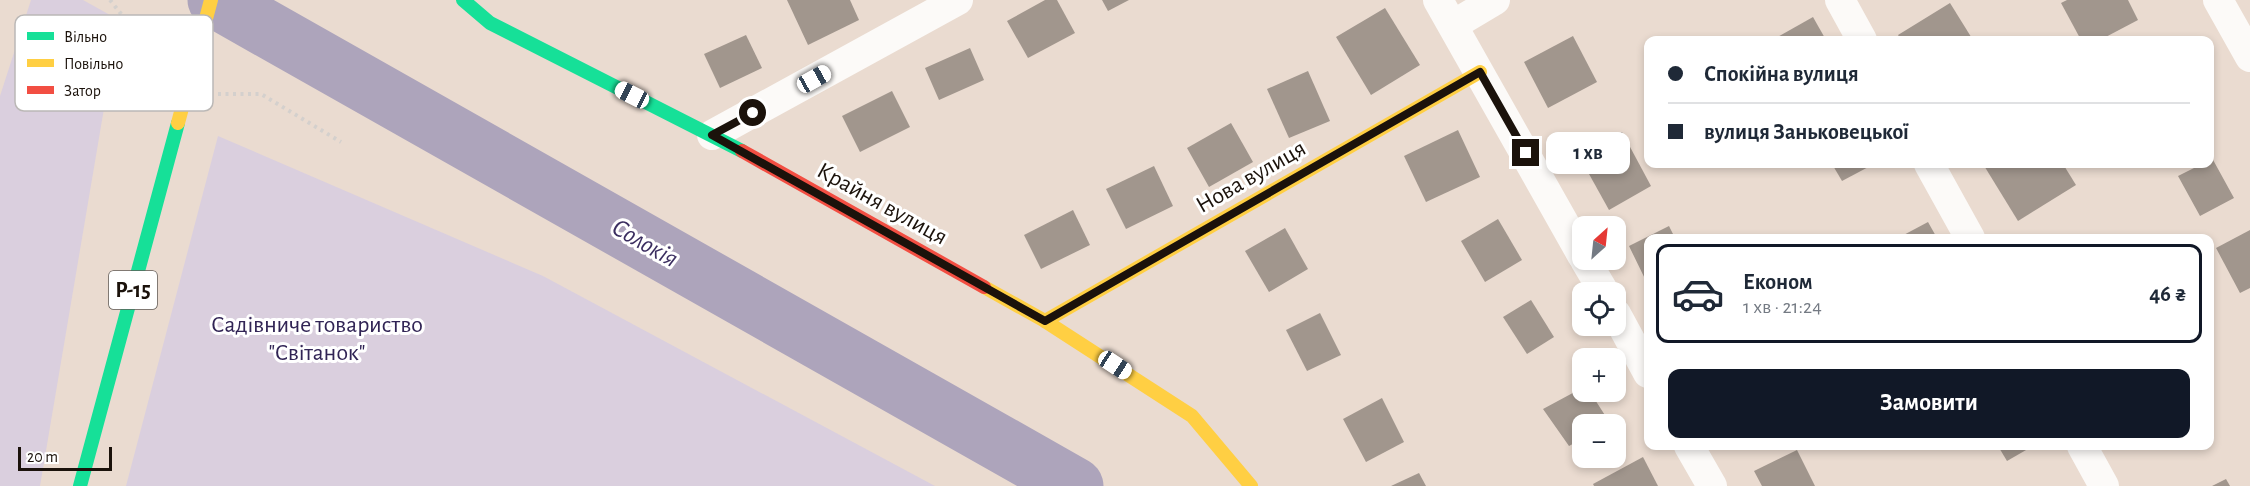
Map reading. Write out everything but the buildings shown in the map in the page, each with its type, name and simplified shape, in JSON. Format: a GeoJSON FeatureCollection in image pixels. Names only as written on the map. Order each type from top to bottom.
{"type":"FeatureCollection","features":[{"type":"Feature","properties":{"kind":"street","name":"Р-15"},"geometry":{"type":"LineString","coordinates":[[207,15],[211,0]]}},
{"type":"Feature","properties":{"kind":"street","name":"Крайня вулиця"},"geometry":{"type":"LineString","coordinates":[[463,0],[490,23],[712,135],[1045,321],[1192,416],[1251,486]]}},
{"type":"Feature","properties":{"kind":"street"},"geometry":{"type":"LineString","coordinates":[[712,135],[958,0]]}},
{"type":"Feature","properties":{"kind":"street"},"geometry":{"type":"LineString","coordinates":[[1495,0],[1446,13],[1572,237]]}},
{"type":"Feature","properties":{"kind":"street"},"geometry":{"type":"LineString","coordinates":[[1840,0],[1860,36]]}},
{"type":"Feature","properties":{"kind":"street"},"geometry":{"type":"LineString","coordinates":[[2218,0],[2250,57]]}},
{"type":"Feature","properties":{"kind":"street","name":"Нова вулиця"},"geometry":{"type":"LineString","coordinates":[[1045,321],[1480,72]]}},
{"type":"Feature","properties":{"kind":"street","name":"Р-15"},"geometry":{"type":"LineString","coordinates":[[80,486],[182,111]]}},
{"type":"Feature","properties":{"kind":"street"},"geometry":{"type":"LineString","coordinates":[[1931,168],[1968,234]]}},
{"type":"Feature","properties":{"kind":"street"},"geometry":{"type":"LineString","coordinates":[[1626,332],[1644,366]]}},
{"type":"Feature","properties":{"kind":"street"},"geometry":{"type":"LineString","coordinates":[[1691,450],[1712,486]]}},
{"type":"Feature","properties":{"kind":"street"},"geometry":{"type":"LineString","coordinates":[[2084,450],[2104,486]]}},
{"type":"Feature","properties":{"kind":"path"},"geometry":{"type":"LineString","coordinates":[[110,0],[122,15]]}},
{"type":"Feature","properties":{"kind":"path"},"geometry":{"type":"LineString","coordinates":[[213,95],[261,94],[341,142]]}},
{"type":"Feature","properties":{"kind":"green space"},"geometry":{"type":"Polygon","coordinates":[[[31,0],[83,0],[110,15],[26,15],[31,0]]]}},
{"type":"Feature","properties":{"kind":"green space"},"geometry":{"type":"Polygon","coordinates":[[[15,50],[15,111],[104,111],[40,486],[0,486],[0,96],[15,50]]]}},
{"type":"Feature","properties":{"kind":"green space","name":"Садівниче товариство \"Світанок\""},"geometry":{"type":"Polygon","coordinates":[[[218,136],[543,276],[935,486],[126,486],[218,136]]]}},
{"type":"Feature","properties":{"kind":"waterway","name":"Солокія"},"geometry":{"type":"LineString","coordinates":[[216,0],[1075,486]]}},
{"type":"Feature","properties":{"kind":"traffic: fast"},"geometry":{"type":"LineString","coordinates":[[463,0],[490,23],[742,151]]}},
{"type":"Feature","properties":{"kind":"traffic: fast"},"geometry":{"type":"LineString","coordinates":[[80,486],[178,123]]}},
{"type":"Feature","properties":{"kind":"traffic: slow"},"geometry":{"type":"LineString","coordinates":[[207,15],[211,0]]}},
{"type":"Feature","properties":{"kind":"traffic: slow"},"geometry":{"type":"LineString","coordinates":[[1045,321],[1480,72]]}},
{"type":"Feature","properties":{"kind":"traffic: slow"},"geometry":{"type":"LineString","coordinates":[[178,123],[181,111]]}},
{"type":"Feature","properties":{"kind":"traffic: slow"},"geometry":{"type":"LineString","coordinates":[[984,287],[1045,321],[1192,416],[1251,486]]}},
{"type":"Feature","properties":{"kind":"traffic: jam"},"geometry":{"type":"LineString","coordinates":[[742,151],[984,287]]}},
{"type":"Feature","properties":{"kind":"route"},"geometry":{"type":"LineString","coordinates":[[753,113],[712,135],[1045,321],[1480,72],[1526,153]]}}]}
